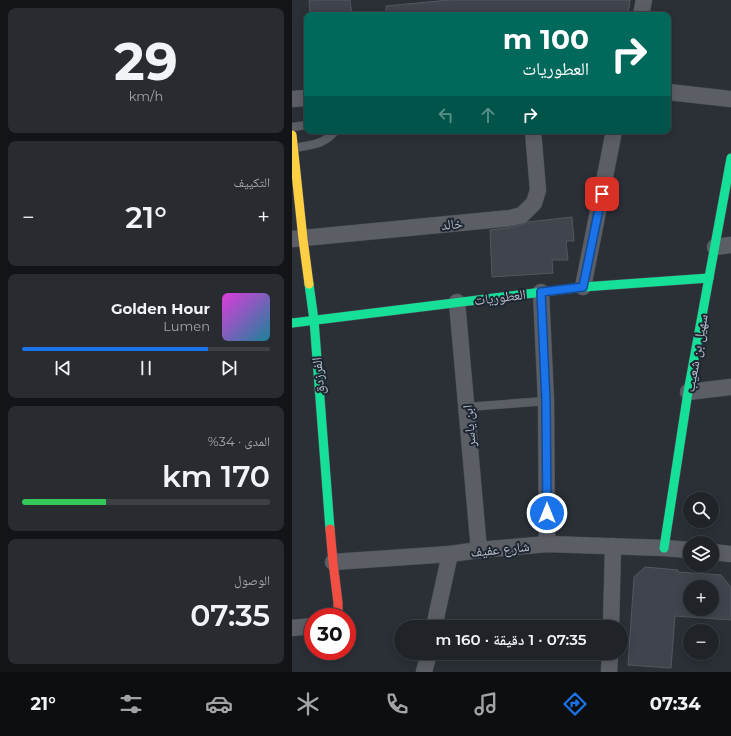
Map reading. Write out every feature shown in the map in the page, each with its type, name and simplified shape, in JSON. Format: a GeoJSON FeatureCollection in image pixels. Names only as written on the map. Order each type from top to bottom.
{"type":"FeatureCollection","features":[{"type":"Feature","properties":{"kind":"street"},"geometry":{"type":"LineString","coordinates":[[641,12],[644,0]]}},
{"type":"Feature","properties":{"kind":"street"},"geometry":{"type":"LineString","coordinates":[[671,92],[731,99]]}},
{"type":"Feature","properties":{"kind":"street"},"geometry":{"type":"LineString","coordinates":[[292,100],[304,98]]}},
{"type":"Feature","properties":{"kind":"street","name":"خالد"},"geometry":{"type":"LineString","coordinates":[[297,239],[500,220],[522,215],[534,203],[538,190],[533,134]]}},
{"type":"Feature","properties":{"kind":"street"},"geometry":{"type":"LineString","coordinates":[[583,287],[613,134]]}},
{"type":"Feature","properties":{"kind":"street","name":"الفرزدق"},"geometry":{"type":"LineString","coordinates":[[292,135],[297,239],[314,320],[338,608]]}},
{"type":"Feature","properties":{"kind":"street","name":"سهيل بن شعيب"},"geometry":{"type":"LineString","coordinates":[[664,548],[688,392],[731,158]]}},
{"type":"Feature","properties":{"kind":"street"},"geometry":{"type":"LineString","coordinates":[[715,247],[731,245]]}},
{"type":"Feature","properties":{"kind":"street","name":"العطوريات"},"geometry":{"type":"LineString","coordinates":[[292,323],[583,287],[709,278]]}},
{"type":"Feature","properties":{"kind":"street"},"geometry":{"type":"LineString","coordinates":[[541,292],[546,402],[548,544]]}},
{"type":"Feature","properties":{"kind":"street","name":"ابن ياسر"},"geometry":{"type":"LineString","coordinates":[[457,302],[479,550]]}},
{"type":"Feature","properties":{"kind":"street"},"geometry":{"type":"LineString","coordinates":[[688,392],[731,387]]}},
{"type":"Feature","properties":{"kind":"street","name":"شارع عفيف"},"geometry":{"type":"LineString","coordinates":[[334,562],[450,554],[548,544],[683,549]]}},
{"type":"Feature","properties":{"kind":"street"},"geometry":{"type":"LineString","coordinates":[[611,620],[613,546]]}},
{"type":"Feature","properties":{"kind":"street"},"geometry":{"type":"LineString","coordinates":[[719,553],[731,554]]}},
{"type":"Feature","properties":{"kind":"street"},"geometry":{"type":"LineString","coordinates":[[436,620],[450,554]]}},
{"type":"Feature","properties":{"kind":"street"},"geometry":{"type":"LineString","coordinates":[[292,628],[304,627]]}},
{"type":"Feature","properties":{"kind":"street"},"geometry":{"type":"LineString","coordinates":[[424,672],[427,660]]}},
{"type":"Feature","properties":{"kind":"street"},"geometry":{"type":"LineString","coordinates":[[609,672],[610,660]]}},
{"type":"Feature","properties":{"kind":"lane"},"geometry":{"type":"LineString","coordinates":[[292,127],[304,125]]}},
{"type":"Feature","properties":{"kind":"lane"},"geometry":{"type":"LineString","coordinates":[[293,148],[318,144],[332,134]]}},
{"type":"Feature","properties":{"kind":"lane"},"geometry":{"type":"LineString","coordinates":[[467,407],[546,402]]}},
{"type":"Feature","properties":{"kind":"building"},"geometry":{"type":"Polygon","coordinates":[[[309,0],[350,0],[352,12],[310,12],[309,0]]]}},
{"type":"Feature","properties":{"kind":"building"},"geometry":{"type":"Polygon","coordinates":[[[449,0],[630,0],[628,12],[386,12],[386,6],[449,0]]]}},
{"type":"Feature","properties":{"kind":"building"},"geometry":{"type":"Polygon","coordinates":[[[572,217],[574,241],[566,241],[568,260],[552,260],[553,273],[492,277],[490,230],[514,227],[528,222],[572,217]]]}},
{"type":"Feature","properties":{"kind":"building"},"geometry":{"type":"Polygon","coordinates":[[[645,567],[678,570],[678,572],[721,575],[731,587],[731,620],[675,616],[671,668],[628,665],[634,577],[645,567]]]}},
{"type":"Feature","properties":{"kind":"traffic: fast"},"geometry":{"type":"LineString","coordinates":[[664,548],[688,392],[731,158]]}},
{"type":"Feature","properties":{"kind":"traffic: fast"},"geometry":{"type":"LineString","coordinates":[[292,323],[583,287],[709,278]]}},
{"type":"Feature","properties":{"kind":"traffic: fast"},"geometry":{"type":"LineString","coordinates":[[309,284],[314,320],[330,529]]}},
{"type":"Feature","properties":{"kind":"traffic: slow"},"geometry":{"type":"LineString","coordinates":[[292,135],[309,284]]}},
{"type":"Feature","properties":{"kind":"traffic: jam"},"geometry":{"type":"LineString","coordinates":[[330,529],[338,608]]}},
{"type":"Feature","properties":{"kind":"route"},"geometry":{"type":"LineString","coordinates":[[547,513],[546,402],[541,292],[583,287],[602,194]]}}]}
